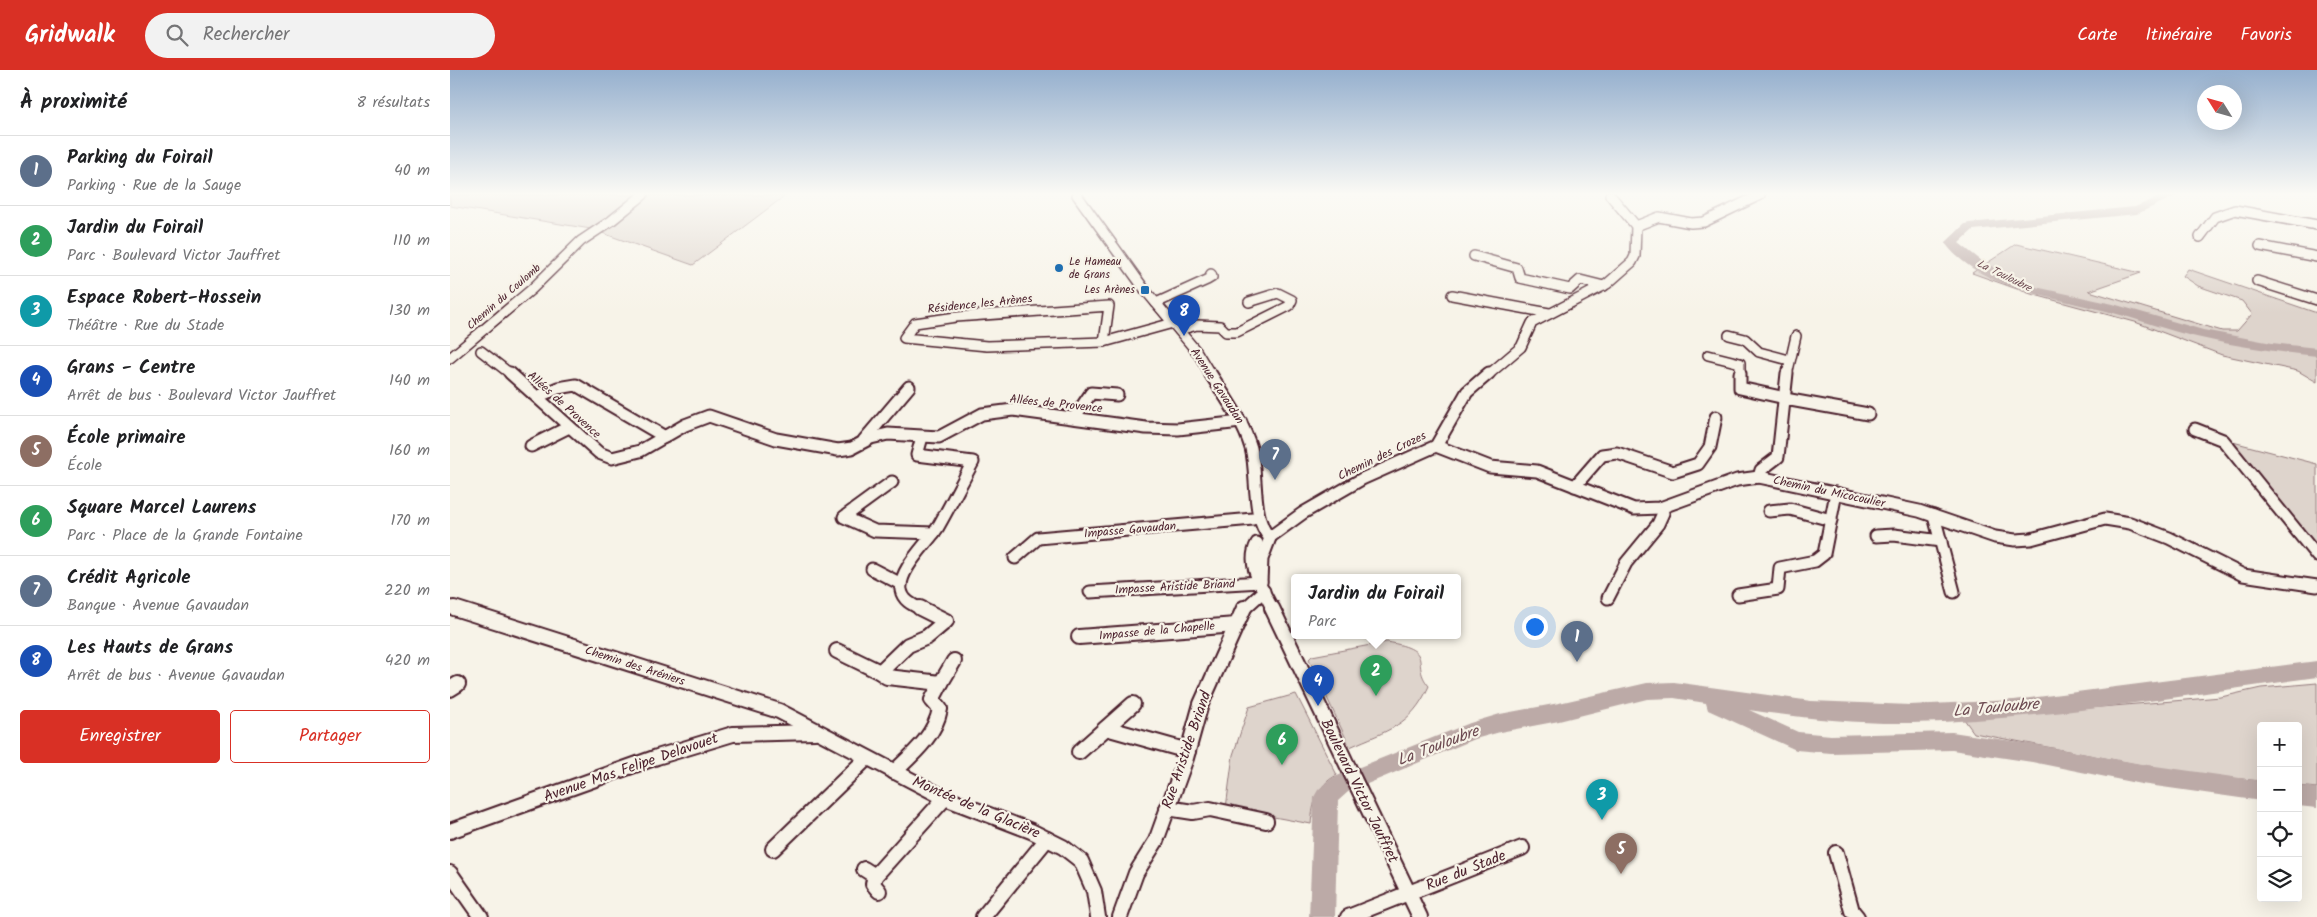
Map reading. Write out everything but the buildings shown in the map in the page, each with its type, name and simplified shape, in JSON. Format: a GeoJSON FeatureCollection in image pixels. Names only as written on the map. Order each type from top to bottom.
{"type":"FeatureCollection","features":[{"type":"Feature","properties":{"kind":"street","name":"Chemin du Coulomb"},"geometry":{"type":"LineString","coordinates":[[453,355],[532,289],[581,241],[591,235]]}},
{"type":"Feature","properties":{"kind":"street","name":"Avenue Gavaudan"},"geometry":{"type":"LineString","coordinates":[[1106,235],[1156,303],[1196,352],[1242,422],[1251,449],[1263,538]]}},
{"type":"Feature","properties":{"kind":"street","name":"Chemin des Crozes"},"geometry":{"type":"LineString","coordinates":[[1263,538],[1362,480],[1436,446],[1467,392],[1521,347],[1532,323],[1604,286],[1632,262],[1635,256],[1636,235]]}},
{"type":"Feature","properties":{"kind":"street"},"geometry":{"type":"LineString","coordinates":[[2260,246],[2317,257]]}},
{"type":"Feature","properties":{"kind":"street"},"geometry":{"type":"LineString","coordinates":[[1474,256],[1517,268],[1520,278],[1570,289],[1580,280],[1604,286]]}},
{"type":"Feature","properties":{"kind":"street"},"geometry":{"type":"LineString","coordinates":[[1156,303],[1207,280],[1212,276],[1211,274]]}},
{"type":"Feature","properties":{"kind":"street"},"geometry":{"type":"LineString","coordinates":[[2257,281],[2317,300]]}},
{"type":"Feature","properties":{"kind":"street","name":"Résidence les Arènes"},"geometry":{"type":"LineString","coordinates":[[1104,342],[1109,306],[956,317],[915,323],[904,338],[987,346],[1104,342],[1176,327],[1197,325],[1220,326],[1226,332],[1236,332],[1289,306],[1292,300],[1278,293],[1249,302]]}},
{"type":"Feature","properties":{"kind":"street"},"geometry":{"type":"LineString","coordinates":[[1452,295],[1549,313]]}},
{"type":"Feature","properties":{"kind":"street"},"geometry":{"type":"LineString","coordinates":[[1729,335],[1744,339],[1759,352],[1789,360]]}},
{"type":"Feature","properties":{"kind":"street"},"geometry":{"type":"LineString","coordinates":[[1759,477],[1761,470],[1778,457],[1789,360],[1792,340],[1796,336]]}},
{"type":"Feature","properties":{"kind":"street","name":"Allées de Provence"},"geometry":{"type":"LineString","coordinates":[[467,344],[473,343],[500,364],[599,453],[612,458],[640,451],[685,425],[709,416],[776,439],[838,450],[860,445],[870,438],[888,434],[922,437],[944,435],[990,412],[1013,410],[1146,428],[1178,429],[1242,422]]}},
{"type":"Feature","properties":{"kind":"street"},"geometry":{"type":"LineString","coordinates":[[453,355],[481,351]]}},
{"type":"Feature","properties":{"kind":"street"},"geometry":{"type":"LineString","coordinates":[[1708,355],[1740,363],[1740,388],[1848,412],[1868,414]]}},
{"type":"Feature","properties":{"kind":"street"},"geometry":{"type":"LineString","coordinates":[[537,397],[558,388],[576,385],[665,437]]}},
{"type":"Feature","properties":{"kind":"street"},"geometry":{"type":"LineString","coordinates":[[860,445],[908,387]]}},
{"type":"Feature","properties":{"kind":"street"},"geometry":{"type":"LineString","coordinates":[[1074,418],[1091,393],[1117,395]]}},
{"type":"Feature","properties":{"kind":"street"},"geometry":{"type":"LineString","coordinates":[[1575,486],[1602,455],[1617,453],[1673,472],[1698,464],[1710,447],[1716,417]]}},
{"type":"Feature","properties":{"kind":"street"},"geometry":{"type":"LineString","coordinates":[[531,446],[569,427]]}},
{"type":"Feature","properties":{"kind":"street"},"geometry":{"type":"LineString","coordinates":[[2195,429],[2223,440],[2317,556]]}},
{"type":"Feature","properties":{"kind":"street"},"geometry":{"type":"LineString","coordinates":[[880,672],[908,645],[927,637],[946,621],[906,602],[901,592],[901,584],[909,565],[934,533],[974,462],[917,455],[922,437]]}},
{"type":"Feature","properties":{"kind":"street","name":"Chemin du Micocoulier"},"geometry":{"type":"LineString","coordinates":[[1436,446],[1490,468],[1537,471],[1634,508],[1660,508],[1737,480],[1759,477],[1934,516],[1995,537],[2015,540],[2031,539],[2105,519],[2130,523],[2169,538],[2243,575],[2317,586]]}},
{"type":"Feature","properties":{"kind":"street"},"geometry":{"type":"LineString","coordinates":[[892,482],[844,517],[875,531],[934,533]]}},
{"type":"Feature","properties":{"kind":"street"},"geometry":{"type":"LineString","coordinates":[[1738,595],[1778,589],[1780,568],[1816,561],[1824,554],[1836,493]]}},
{"type":"Feature","properties":{"kind":"street","name":"Avenue Gavaudan"},"geometry":{"type":"LineString","coordinates":[[1257,494],[1253,519],[1263,538]]}},
{"type":"Feature","properties":{"kind":"street"},"geometry":{"type":"LineString","coordinates":[[1608,598],[1626,563],[1637,552],[1658,524],[1662,513],[1660,508]]}},
{"type":"Feature","properties":{"kind":"street"},"geometry":{"type":"LineString","coordinates":[[1770,512],[1790,509],[1831,520]]}},
{"type":"Feature","properties":{"kind":"street"},"geometry":{"type":"LineString","coordinates":[[1934,516],[1954,592]]}},
{"type":"Feature","properties":{"kind":"street","name":"Impasse Gavaudan"},"geometry":{"type":"LineString","coordinates":[[1015,558],[1038,538],[1253,519]]}},
{"type":"Feature","properties":{"kind":"street"},"geometry":{"type":"LineString","coordinates":[[1876,536],[1894,535],[1941,541]]}},
{"type":"Feature","properties":{"kind":"street","name":"Boulevard Victor Jauffret"},"geometry":{"type":"LineString","coordinates":[[1263,538],[1252,558],[1254,570],[1420,917]]}},
{"type":"Feature","properties":{"kind":"street"},"geometry":{"type":"LineString","coordinates":[[872,569],[901,584]]}},
{"type":"Feature","properties":{"kind":"street","name":"Impasse Aristide Briand"},"geometry":{"type":"LineString","coordinates":[[1090,592],[1262,587]]}},
{"type":"Feature","properties":{"kind":"street","name":"Rue Aristide Briand"},"geometry":{"type":"LineString","coordinates":[[1120,917],[1136,874],[1156,841],[1188,751],[1201,704],[1236,625],[1249,602],[1262,587]]}},
{"type":"Feature","properties":{"kind":"street","name":"Chemin des Aréniers"},"geometry":{"type":"LineString","coordinates":[[450,607],[779,710],[817,732]]}},
{"type":"Feature","properties":{"kind":"street","name":"Impasse de la Chapelle"},"geometry":{"type":"LineString","coordinates":[[1079,638],[1236,625]]}},
{"type":"Feature","properties":{"kind":"street"},"geometry":{"type":"LineString","coordinates":[[837,651],[880,672],[886,677],[941,682]]}},
{"type":"Feature","properties":{"kind":"street"},"geometry":{"type":"LineString","coordinates":[[894,772],[922,744],[940,718],[940,709],[932,700],[954,661]]}},
{"type":"Feature","properties":{"kind":"street"},"geometry":{"type":"LineString","coordinates":[[1079,752],[1133,704]]}},
{"type":"Feature","properties":{"kind":"street"},"geometry":{"type":"LineString","coordinates":[[1106,728],[1188,751]]}},
{"type":"Feature","properties":{"kind":"street","name":"Montée de la Glacière"},"geometry":{"type":"LineString","coordinates":[[817,732],[945,798],[1063,847],[1081,861],[1094,891],[1098,917]]}},
{"type":"Feature","properties":{"kind":"street","name":"Avenue Mas Felipe Delavouet"},"geometry":{"type":"LineString","coordinates":[[450,831],[657,757],[733,734],[817,732]]}},
{"type":"Feature","properties":{"kind":"street"},"geometry":{"type":"LineString","coordinates":[[773,849],[868,758]]}},
{"type":"Feature","properties":{"kind":"street"},"geometry":{"type":"LineString","coordinates":[[873,878],[945,798]]}},
{"type":"Feature","properties":{"kind":"street"},"geometry":{"type":"LineString","coordinates":[[1167,808],[1193,812],[1210,809],[1266,821]]}},
{"type":"Feature","properties":{"kind":"street"},"geometry":{"type":"LineString","coordinates":[[983,917],[1047,839]]}},
{"type":"Feature","properties":{"kind":"street","name":"Rue du Stade"},"geometry":{"type":"LineString","coordinates":[[1349,916],[1522,848]]}},
{"type":"Feature","properties":{"kind":"street"},"geometry":{"type":"LineString","coordinates":[[1836,853],[1852,911],[1857,917]]}},
{"type":"Feature","properties":{"kind":"street"},"geometry":{"type":"LineString","coordinates":[[450,874],[480,917]]}},
{"type":"Feature","properties":{"kind":"shaded area"},"geometry":{"type":"Polygon","coordinates":[[[607,235],[733,235],[693,265],[607,235]]]}},
{"type":"Feature","properties":{"kind":"shaded area"},"geometry":{"type":"Polygon","coordinates":[[[2016,244],[2141,273],[2089,291],[2222,331],[2237,331],[2252,314],[2242,301],[2198,286],[2183,276],[2188,269],[2317,313],[2317,382],[2298,371],[2222,355],[2135,322],[2031,294],[1972,273],[2016,244]]]}},
{"type":"Feature","properties":{"kind":"shaded area"},"geometry":{"type":"Polygon","coordinates":[[[2229,441],[2317,464],[2317,549],[2229,441]]]}},
{"type":"Feature","properties":{"kind":"shaded area"},"geometry":{"type":"Polygon","coordinates":[[[1387,642],[1412,649],[1417,654],[1420,659],[1421,671],[1429,686],[1414,710],[1397,725],[1350,747],[1309,659],[1312,656],[1387,642]]]}},
{"type":"Feature","properties":{"kind":"shaded area"},"geometry":{"type":"Polygon","coordinates":[[[2317,683],[2317,788],[2302,786],[2302,722],[2257,722],[2257,781],[2183,773],[1974,733],[1964,719],[2221,697],[2261,688],[2317,683]]]}},
{"type":"Feature","properties":{"kind":"shaded area"},"geometry":{"type":"Polygon","coordinates":[[[1296,694],[1337,775],[1324,784],[1320,790],[1313,809],[1311,824],[1226,808],[1233,755],[1249,707],[1296,694]]]}},
{"type":"Feature","properties":{"kind":"waterway","name":"La Touloubre"},"geometry":{"type":"LineString","coordinates":[[1961,235],[1951,243],[1978,265],[2027,289],[2108,307],[2201,334],[2272,347],[2317,352]]}},
{"type":"Feature","properties":{"kind":"waterway","name":"La Touloubre"},"geometry":{"type":"LineString","coordinates":[[1322,917],[1326,797],[1340,785],[1470,732],[1500,723],[1559,712],[1647,691],[1674,690],[1811,710],[1910,714],[2014,709],[2317,669]]}},
{"type":"Feature","properties":{"kind":"waterway","name":"La Touloubre"},"geometry":{"type":"LineString","coordinates":[[1716,704],[1796,741],[1831,744],[1952,741],[2032,753],[2141,774],[2257,790]]}},
{"type":"Feature","properties":{"kind":"waterway","name":"La Touloubre"},"geometry":{"type":"LineString","coordinates":[[2302,796],[2317,798]]}},
{"type":"Feature","properties":{"kind":"place","name":"Le Hameau de Grans"},"geometry":{"type":"Point","coordinates":[1059,268]}},
{"type":"Feature","properties":{"kind":"place","name":"Les Arènes"},"geometry":{"type":"Point","coordinates":[1145,290]}},
{"type":"Feature","properties":{"kind":"place","name":"Les Hauts de Grans"},"geometry":{"type":"Point","coordinates":[1184,336]}},
{"type":"Feature","properties":{"kind":"place","name":"Crédit Agricole"},"geometry":{"type":"Point","coordinates":[1275,480]}},
{"type":"Feature","properties":{"kind":"place","name":"Parking du Foirail"},"geometry":{"type":"Point","coordinates":[1577,662]}},
{"type":"Feature","properties":{"kind":"place","name":"Jardin du Foirail"},"geometry":{"type":"Point","coordinates":[1376,696]}},
{"type":"Feature","properties":{"kind":"place","name":"Grans - Centre"},"geometry":{"type":"Point","coordinates":[1318,706]}},
{"type":"Feature","properties":{"kind":"place","name":"Square Marcel Laurens"},"geometry":{"type":"Point","coordinates":[1282,765]}},
{"type":"Feature","properties":{"kind":"place","name":"Espace Robert-Hossein"},"geometry":{"type":"Point","coordinates":[1602,820]}},
{"type":"Feature","properties":{"kind":"place","name":"École primaire"},"geometry":{"type":"Point","coordinates":[1621,874]}}]}
